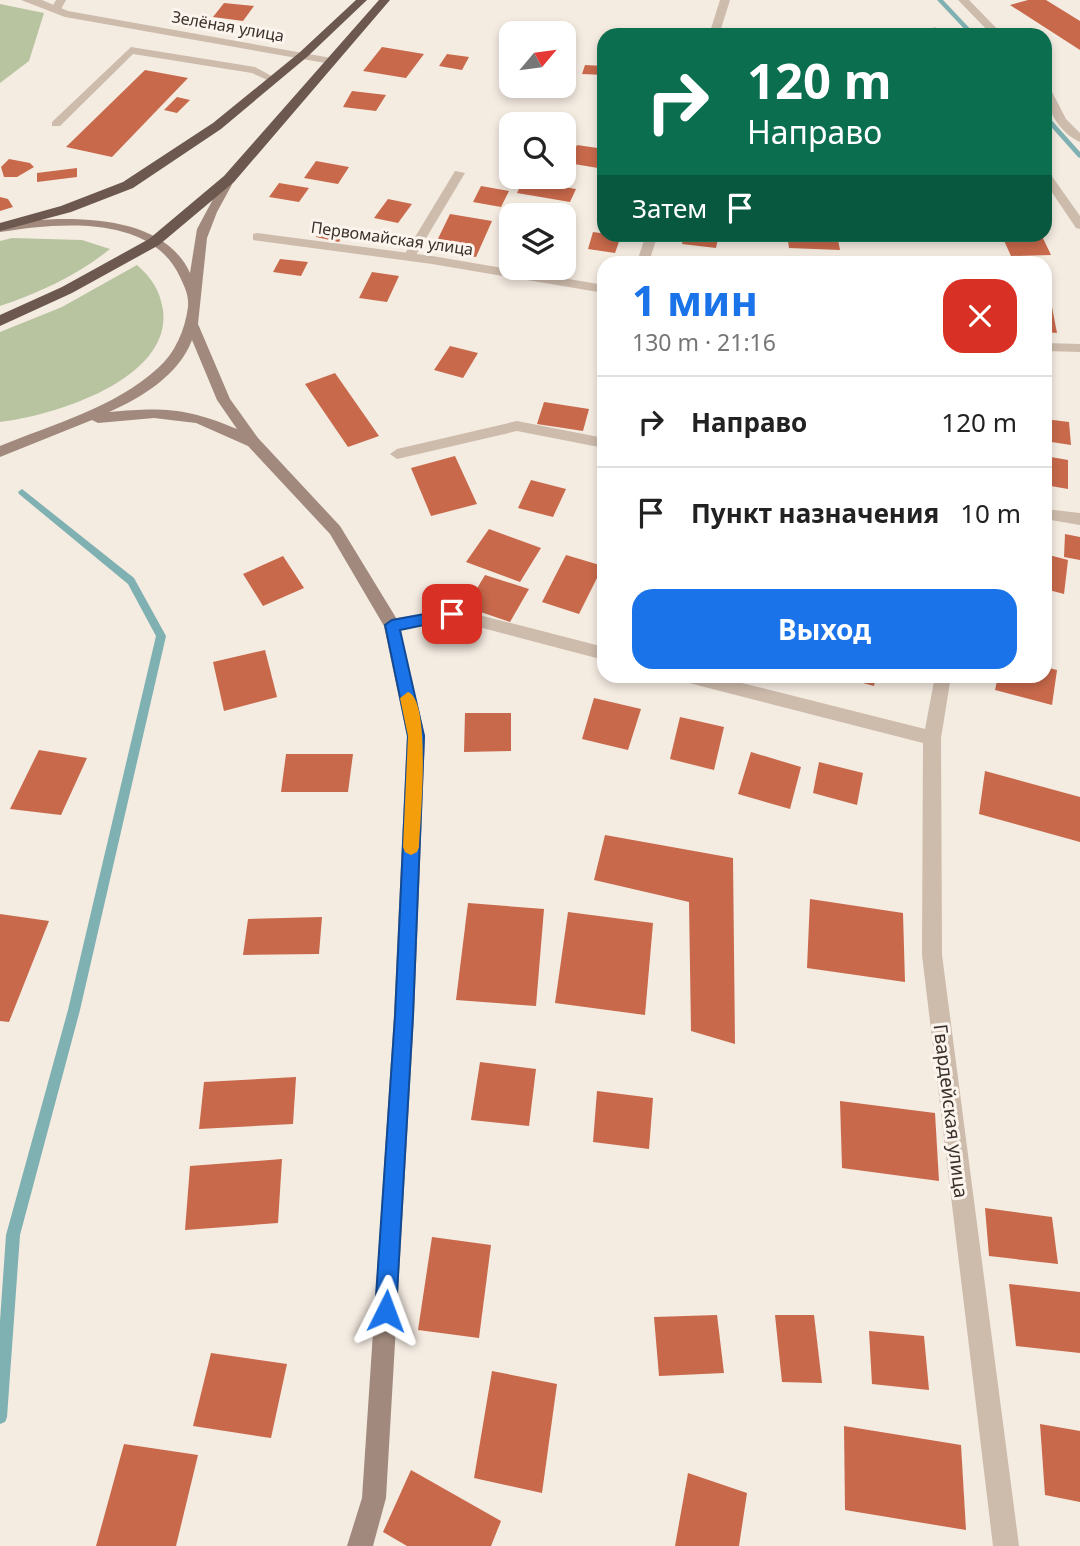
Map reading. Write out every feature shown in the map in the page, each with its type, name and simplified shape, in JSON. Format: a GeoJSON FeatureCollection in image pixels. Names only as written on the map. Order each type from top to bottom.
{"type":"FeatureCollection","features":[{"type":"Feature","properties":{"kind":"highway"},"geometry":{"type":"LineString","coordinates":[[0,228],[66,209],[128,185],[217,126],[303,55],[362,0]]}},
{"type":"Feature","properties":{"kind":"highway"},"geometry":{"type":"LineString","coordinates":[[0,321],[67,290],[154,242],[229,179],[385,0]]}},
{"type":"Feature","properties":{"kind":"main road"},"geometry":{"type":"LineString","coordinates":[[0,452],[41,433],[87,418],[126,399],[156,377],[179,351],[192,325],[199,245],[209,211],[229,179]]}},
{"type":"Feature","properties":{"kind":"main road"},"geometry":{"type":"LineString","coordinates":[[0,228],[31,222],[88,222],[128,230],[154,242],[175,258],[189,277],[195,300]]}},
{"type":"Feature","properties":{"kind":"main road"},"geometry":{"type":"LineString","coordinates":[[192,325],[224,400],[253,442],[335,530],[392,625],[416,736],[403,1030],[374,1498],[360,1546]]}},
{"type":"Feature","properties":{"kind":"main road"},"geometry":{"type":"LineString","coordinates":[[87,418],[154,412],[198,418],[253,442]]}},
{"type":"Feature","properties":{"kind":"main road"},"geometry":{"type":"LineString","coordinates":[[0,439],[41,433]]}},
{"type":"Feature","properties":{"kind":"street","name":"Зелёная улица"},"geometry":{"type":"LineString","coordinates":[[26,0],[331,61]]}},
{"type":"Feature","properties":{"kind":"street"},"geometry":{"type":"LineString","coordinates":[[716,28],[725,0]]}},
{"type":"Feature","properties":{"kind":"street"},"geometry":{"type":"LineString","coordinates":[[963,0],[991,28]]}},
{"type":"Feature","properties":{"kind":"street"},"geometry":{"type":"LineString","coordinates":[[56,124],[131,50],[256,71],[272,79]]}},
{"type":"Feature","properties":{"kind":"street"},"geometry":{"type":"LineString","coordinates":[[1052,101],[1062,120],[1080,139]]}},
{"type":"Feature","properties":{"kind":"street"},"geometry":{"type":"LineString","coordinates":[[409,257],[459,173]]}},
{"type":"Feature","properties":{"kind":"street"},"geometry":{"type":"LineString","coordinates":[[1052,184],[1080,225]]}},
{"type":"Feature","properties":{"kind":"street","name":"Первомайская улица"},"geometry":{"type":"LineString","coordinates":[[257,237],[409,257],[597,288]]}},
{"type":"Feature","properties":{"kind":"street"},"geometry":{"type":"LineString","coordinates":[[1052,347],[1080,348]]}},
{"type":"Feature","properties":{"kind":"street"},"geometry":{"type":"LineString","coordinates":[[397,454],[517,426],[597,442]]}},
{"type":"Feature","properties":{"kind":"street"},"geometry":{"type":"LineString","coordinates":[[1052,515],[1080,519]]}},
{"type":"Feature","properties":{"kind":"street"},"geometry":{"type":"LineString","coordinates":[[392,625],[452,614],[597,651]]}},
{"type":"Feature","properties":{"kind":"street"},"geometry":{"type":"LineString","coordinates":[[716,683],[932,738]]}},
{"type":"Feature","properties":{"kind":"street","name":"Гвардейская улица"},"geometry":{"type":"LineString","coordinates":[[942,683],[932,738],[932,955],[1006,1546]]}},
{"type":"Feature","properties":{"kind":"green space"},"geometry":{"type":"Polygon","coordinates":[[[0,4],[44,13],[29,61],[0,83],[0,4]]]}},
{"type":"Feature","properties":{"kind":"green space"},"geometry":{"type":"Polygon","coordinates":[[[12,238],[82,240],[110,249],[58,282],[0,306],[0,241],[12,238]]]}},
{"type":"Feature","properties":{"kind":"green space"},"geometry":{"type":"Polygon","coordinates":[[[137,265],[154,285],[163,310],[161,335],[149,356],[129,375],[77,402],[49,412],[0,422],[0,332],[62,307],[137,265]]]}},
{"type":"Feature","properties":{"kind":"building"},"geometry":{"type":"Polygon","coordinates":[[[1028,0],[1046,0],[1080,21],[1080,50],[1052,32],[1052,28],[1046,28],[1010,5],[1028,0]]]}},
{"type":"Feature","properties":{"kind":"building"},"geometry":{"type":"Polygon","coordinates":[[[224,3],[254,6],[243,21],[213,17],[224,3]]]}},
{"type":"Feature","properties":{"kind":"building"},"geometry":{"type":"Polygon","coordinates":[[[382,47],[424,54],[406,78],[363,71],[382,47]]]}},
{"type":"Feature","properties":{"kind":"building"},"geometry":{"type":"Polygon","coordinates":[[[447,54],[469,57],[462,70],[439,66],[447,54]]]}},
{"type":"Feature","properties":{"kind":"building"},"geometry":{"type":"Polygon","coordinates":[[[585,65],[597,66],[597,75],[582,74],[585,65]]]}},
{"type":"Feature","properties":{"kind":"building"},"geometry":{"type":"Polygon","coordinates":[[[145,70],[188,78],[112,157],[66,147],[145,70]]]}},
{"type":"Feature","properties":{"kind":"building"},"geometry":{"type":"Polygon","coordinates":[[[352,91],[386,95],[376,111],[343,107],[352,91]]]}},
{"type":"Feature","properties":{"kind":"building"},"geometry":{"type":"Polygon","coordinates":[[[177,97],[190,100],[177,113],[164,110],[177,97]]]}},
{"type":"Feature","properties":{"kind":"building"},"geometry":{"type":"Polygon","coordinates":[[[577,145],[597,148],[597,168],[576,164],[577,145]]]}},
{"type":"Feature","properties":{"kind":"building"},"geometry":{"type":"Polygon","coordinates":[[[9,159],[30,163],[34,167],[17,177],[4,177],[1,167],[9,159]]]}},
{"type":"Feature","properties":{"kind":"building"},"geometry":{"type":"Polygon","coordinates":[[[316,161],[349,167],[338,184],[304,178],[316,161]]]}},
{"type":"Feature","properties":{"kind":"building"},"geometry":{"type":"Polygon","coordinates":[[[77,168],[77,177],[37,182],[37,173],[77,168]]]}},
{"type":"Feature","properties":{"kind":"building"},"geometry":{"type":"Polygon","coordinates":[[[279,183],[309,188],[299,202],[269,197],[279,183]]]}},
{"type":"Feature","properties":{"kind":"building"},"geometry":{"type":"Polygon","coordinates":[[[481,186],[509,191],[499,207],[473,202],[481,186]]]}},
{"type":"Feature","properties":{"kind":"building"},"geometry":{"type":"Polygon","coordinates":[[[519,189],[576,189],[570,202],[517,193],[519,189]]]}},
{"type":"Feature","properties":{"kind":"building"},"geometry":{"type":"Polygon","coordinates":[[[0,197],[8,199],[13,207],[0,211],[0,197]]]}},
{"type":"Feature","properties":{"kind":"building"},"geometry":{"type":"Polygon","coordinates":[[[388,199],[412,204],[398,223],[374,218],[388,199]]]}},
{"type":"Feature","properties":{"kind":"building"},"geometry":{"type":"Polygon","coordinates":[[[450,214],[492,221],[476,257],[432,251],[450,214]]]}},
{"type":"Feature","properties":{"kind":"building"},"geometry":{"type":"Polygon","coordinates":[[[331,226],[346,228],[339,242],[316,237],[320,232],[327,233],[331,226]]]}},
{"type":"Feature","properties":{"kind":"building"},"geometry":{"type":"Polygon","coordinates":[[[593,232],[597,233],[597,242],[619,242],[615,253],[588,249],[593,232]]]}},
{"type":"Feature","properties":{"kind":"building"},"geometry":{"type":"Polygon","coordinates":[[[682,242],[717,242],[716,248],[682,242]]]}},
{"type":"Feature","properties":{"kind":"building"},"geometry":{"type":"Polygon","coordinates":[[[788,242],[838,242],[840,250],[789,248],[788,242]]]}},
{"type":"Feature","properties":{"kind":"building"},"geometry":{"type":"Polygon","coordinates":[[[1005,242],[1045,242],[1051,255],[1011,256],[1005,242]]]}},
{"type":"Feature","properties":{"kind":"building"},"geometry":{"type":"Polygon","coordinates":[[[280,259],[308,262],[301,276],[273,272],[280,259]]]}},
{"type":"Feature","properties":{"kind":"building"},"geometry":{"type":"Polygon","coordinates":[[[372,272],[399,276],[387,302],[359,298],[372,272]]]}},
{"type":"Feature","properties":{"kind":"building"},"geometry":{"type":"Polygon","coordinates":[[[1052,307],[1057,333],[1052,333],[1052,307]]]}},
{"type":"Feature","properties":{"kind":"building"},"geometry":{"type":"Polygon","coordinates":[[[450,346],[478,353],[463,378],[434,370],[450,346]]]}},
{"type":"Feature","properties":{"kind":"building"},"geometry":{"type":"Polygon","coordinates":[[[335,373],[379,436],[348,447],[305,384],[335,373]]]}},
{"type":"Feature","properties":{"kind":"building"},"geometry":{"type":"Polygon","coordinates":[[[544,402],[589,409],[583,431],[537,424],[544,402]]]}},
{"type":"Feature","properties":{"kind":"building"},"geometry":{"type":"Polygon","coordinates":[[[1052,420],[1069,422],[1071,445],[1052,442],[1052,420]]]}},
{"type":"Feature","properties":{"kind":"building"},"geometry":{"type":"Polygon","coordinates":[[[455,456],[477,504],[431,516],[411,468],[455,456]]]}},
{"type":"Feature","properties":{"kind":"building"},"geometry":{"type":"Polygon","coordinates":[[[1052,457],[1068,460],[1068,489],[1052,486],[1052,457]]]}},
{"type":"Feature","properties":{"kind":"building"},"geometry":{"type":"Polygon","coordinates":[[[531,480],[566,489],[553,517],[518,508],[531,480]]]}},
{"type":"Feature","properties":{"kind":"building"},"geometry":{"type":"Polygon","coordinates":[[[489,529],[541,548],[520,582],[466,562],[489,529]]]}},
{"type":"Feature","properties":{"kind":"building"},"geometry":{"type":"Polygon","coordinates":[[[1065,534],[1080,537],[1080,560],[1064,557],[1065,534]]]}},
{"type":"Feature","properties":{"kind":"building"},"geometry":{"type":"Polygon","coordinates":[[[566,555],[597,564],[597,578],[579,614],[542,602],[566,555]]]}},
{"type":"Feature","properties":{"kind":"building"},"geometry":{"type":"Polygon","coordinates":[[[283,556],[304,588],[263,606],[243,574],[283,556]]]}},
{"type":"Feature","properties":{"kind":"building"},"geometry":{"type":"Polygon","coordinates":[[[1052,556],[1068,560],[1064,594],[1052,591],[1052,556]]]}},
{"type":"Feature","properties":{"kind":"building"},"geometry":{"type":"Polygon","coordinates":[[[485,575],[529,589],[510,622],[466,607],[485,575]]]}},
{"type":"Feature","properties":{"kind":"building"},"geometry":{"type":"Polygon","coordinates":[[[265,650],[277,697],[224,711],[213,662],[265,650]]]}},
{"type":"Feature","properties":{"kind":"building"},"geometry":{"type":"Polygon","coordinates":[[[1052,669],[1057,670],[1052,705],[995,690],[996,683],[1052,683],[1052,669]]]}},
{"type":"Feature","properties":{"kind":"building"},"geometry":{"type":"Polygon","coordinates":[[[594,698],[641,709],[628,750],[582,739],[594,698]]]}},
{"type":"Feature","properties":{"kind":"building"},"geometry":{"type":"Polygon","coordinates":[[[465,713],[511,713],[511,751],[464,752],[465,713]]]}},
{"type":"Feature","properties":{"kind":"building"},"geometry":{"type":"Polygon","coordinates":[[[680,717],[724,727],[714,770],[670,759],[680,717]]]}},
{"type":"Feature","properties":{"kind":"building"},"geometry":{"type":"Polygon","coordinates":[[[39,750],[87,758],[61,815],[10,809],[39,750]]]}},
{"type":"Feature","properties":{"kind":"building"},"geometry":{"type":"Polygon","coordinates":[[[751,752],[801,767],[790,809],[738,794],[751,752]]]}},
{"type":"Feature","properties":{"kind":"building"},"geometry":{"type":"Polygon","coordinates":[[[286,754],[353,754],[348,792],[281,792],[286,754]]]}},
{"type":"Feature","properties":{"kind":"building"},"geometry":{"type":"Polygon","coordinates":[[[819,762],[863,773],[857,805],[813,793],[819,762]]]}},
{"type":"Feature","properties":{"kind":"building"},"geometry":{"type":"Polygon","coordinates":[[[985,771],[1080,797],[1080,842],[979,814],[985,771]]]}},
{"type":"Feature","properties":{"kind":"building"},"geometry":{"type":"Polygon","coordinates":[[[605,835],[733,858],[735,1044],[691,1031],[689,902],[594,880],[605,835]]]}},
{"type":"Feature","properties":{"kind":"building"},"geometry":{"type":"Polygon","coordinates":[[[810,899],[903,913],[905,982],[807,968],[810,899]]]}},
{"type":"Feature","properties":{"kind":"building"},"geometry":{"type":"Polygon","coordinates":[[[468,903],[544,909],[536,1006],[456,1000],[468,903]]]}},
{"type":"Feature","properties":{"kind":"building"},"geometry":{"type":"Polygon","coordinates":[[[568,912],[653,923],[645,1015],[555,1003],[568,912]]]}},
{"type":"Feature","properties":{"kind":"building"},"geometry":{"type":"Polygon","coordinates":[[[0,914],[49,921],[9,1022],[0,1021],[0,914]]]}},
{"type":"Feature","properties":{"kind":"building"},"geometry":{"type":"Polygon","coordinates":[[[322,917],[319,954],[243,955],[248,919],[322,917]]]}},
{"type":"Feature","properties":{"kind":"building"},"geometry":{"type":"Polygon","coordinates":[[[480,1062],[536,1069],[529,1126],[471,1120],[480,1062]]]}},
{"type":"Feature","properties":{"kind":"building"},"geometry":{"type":"Polygon","coordinates":[[[296,1077],[293,1124],[199,1129],[204,1082],[296,1077]]]}},
{"type":"Feature","properties":{"kind":"building"},"geometry":{"type":"Polygon","coordinates":[[[597,1091],[653,1098],[649,1149],[593,1142],[597,1091]]]}},
{"type":"Feature","properties":{"kind":"building"},"geometry":{"type":"Polygon","coordinates":[[[840,1101],[935,1113],[939,1181],[842,1168],[840,1101]]]}},
{"type":"Feature","properties":{"kind":"building"},"geometry":{"type":"Polygon","coordinates":[[[282,1159],[278,1223],[185,1230],[190,1166],[282,1159]]]}},
{"type":"Feature","properties":{"kind":"building"},"geometry":{"type":"Polygon","coordinates":[[[985,1208],[1052,1217],[1058,1264],[989,1256],[985,1208]]]}},
{"type":"Feature","properties":{"kind":"building"},"geometry":{"type":"Polygon","coordinates":[[[432,1237],[491,1245],[479,1338],[418,1330],[432,1237]]]}},
{"type":"Feature","properties":{"kind":"building"},"geometry":{"type":"Polygon","coordinates":[[[1009,1284],[1080,1292],[1080,1353],[1016,1346],[1009,1284]]]}},
{"type":"Feature","properties":{"kind":"building"},"geometry":{"type":"Polygon","coordinates":[[[717,1315],[724,1373],[659,1376],[654,1317],[717,1315]]]}},
{"type":"Feature","properties":{"kind":"building"},"geometry":{"type":"Polygon","coordinates":[[[775,1315],[814,1315],[822,1383],[782,1382],[775,1315]]]}},
{"type":"Feature","properties":{"kind":"building"},"geometry":{"type":"Polygon","coordinates":[[[869,1331],[924,1336],[929,1390],[872,1384],[869,1331]]]}},
{"type":"Feature","properties":{"kind":"building"},"geometry":{"type":"Polygon","coordinates":[[[211,1353],[287,1364],[271,1438],[193,1426],[211,1353]]]}},
{"type":"Feature","properties":{"kind":"building"},"geometry":{"type":"Polygon","coordinates":[[[492,1371],[557,1384],[542,1493],[474,1478],[492,1371]]]}},
{"type":"Feature","properties":{"kind":"building"},"geometry":{"type":"Polygon","coordinates":[[[1040,1424],[1080,1431],[1080,1502],[1045,1495],[1040,1424]]]}},
{"type":"Feature","properties":{"kind":"building"},"geometry":{"type":"Polygon","coordinates":[[[844,1426],[961,1445],[966,1530],[845,1510],[844,1426]]]}},
{"type":"Feature","properties":{"kind":"building"},"geometry":{"type":"Polygon","coordinates":[[[124,1444],[198,1455],[176,1546],[96,1546],[124,1444]]]}},
{"type":"Feature","properties":{"kind":"building"},"geometry":{"type":"Polygon","coordinates":[[[411,1470],[501,1521],[491,1546],[407,1546],[383,1532],[411,1470]]]}},
{"type":"Feature","properties":{"kind":"building"},"geometry":{"type":"Polygon","coordinates":[[[688,1473],[747,1493],[739,1546],[675,1546],[688,1473]]]}},
{"type":"Feature","properties":{"kind":"waterway"},"geometry":{"type":"LineString","coordinates":[[940,0],[966,28]]}},
{"type":"Feature","properties":{"kind":"waterway"},"geometry":{"type":"LineString","coordinates":[[1052,124],[1080,156]]}},
{"type":"Feature","properties":{"kind":"waterway"},"geometry":{"type":"LineString","coordinates":[[0,1417],[13,1235],[74,1010],[161,636],[131,581],[22,492]]}},
{"type":"Feature","properties":{"kind":"slow traffic"},"geometry":{"type":"LineString","coordinates":[[408,698],[416,736],[411,847]]}},
{"type":"Feature","properties":{"kind":"route"},"geometry":{"type":"LineString","coordinates":[[386,1311],[404,1016],[416,736],[392,625],[452,614]]}}]}
